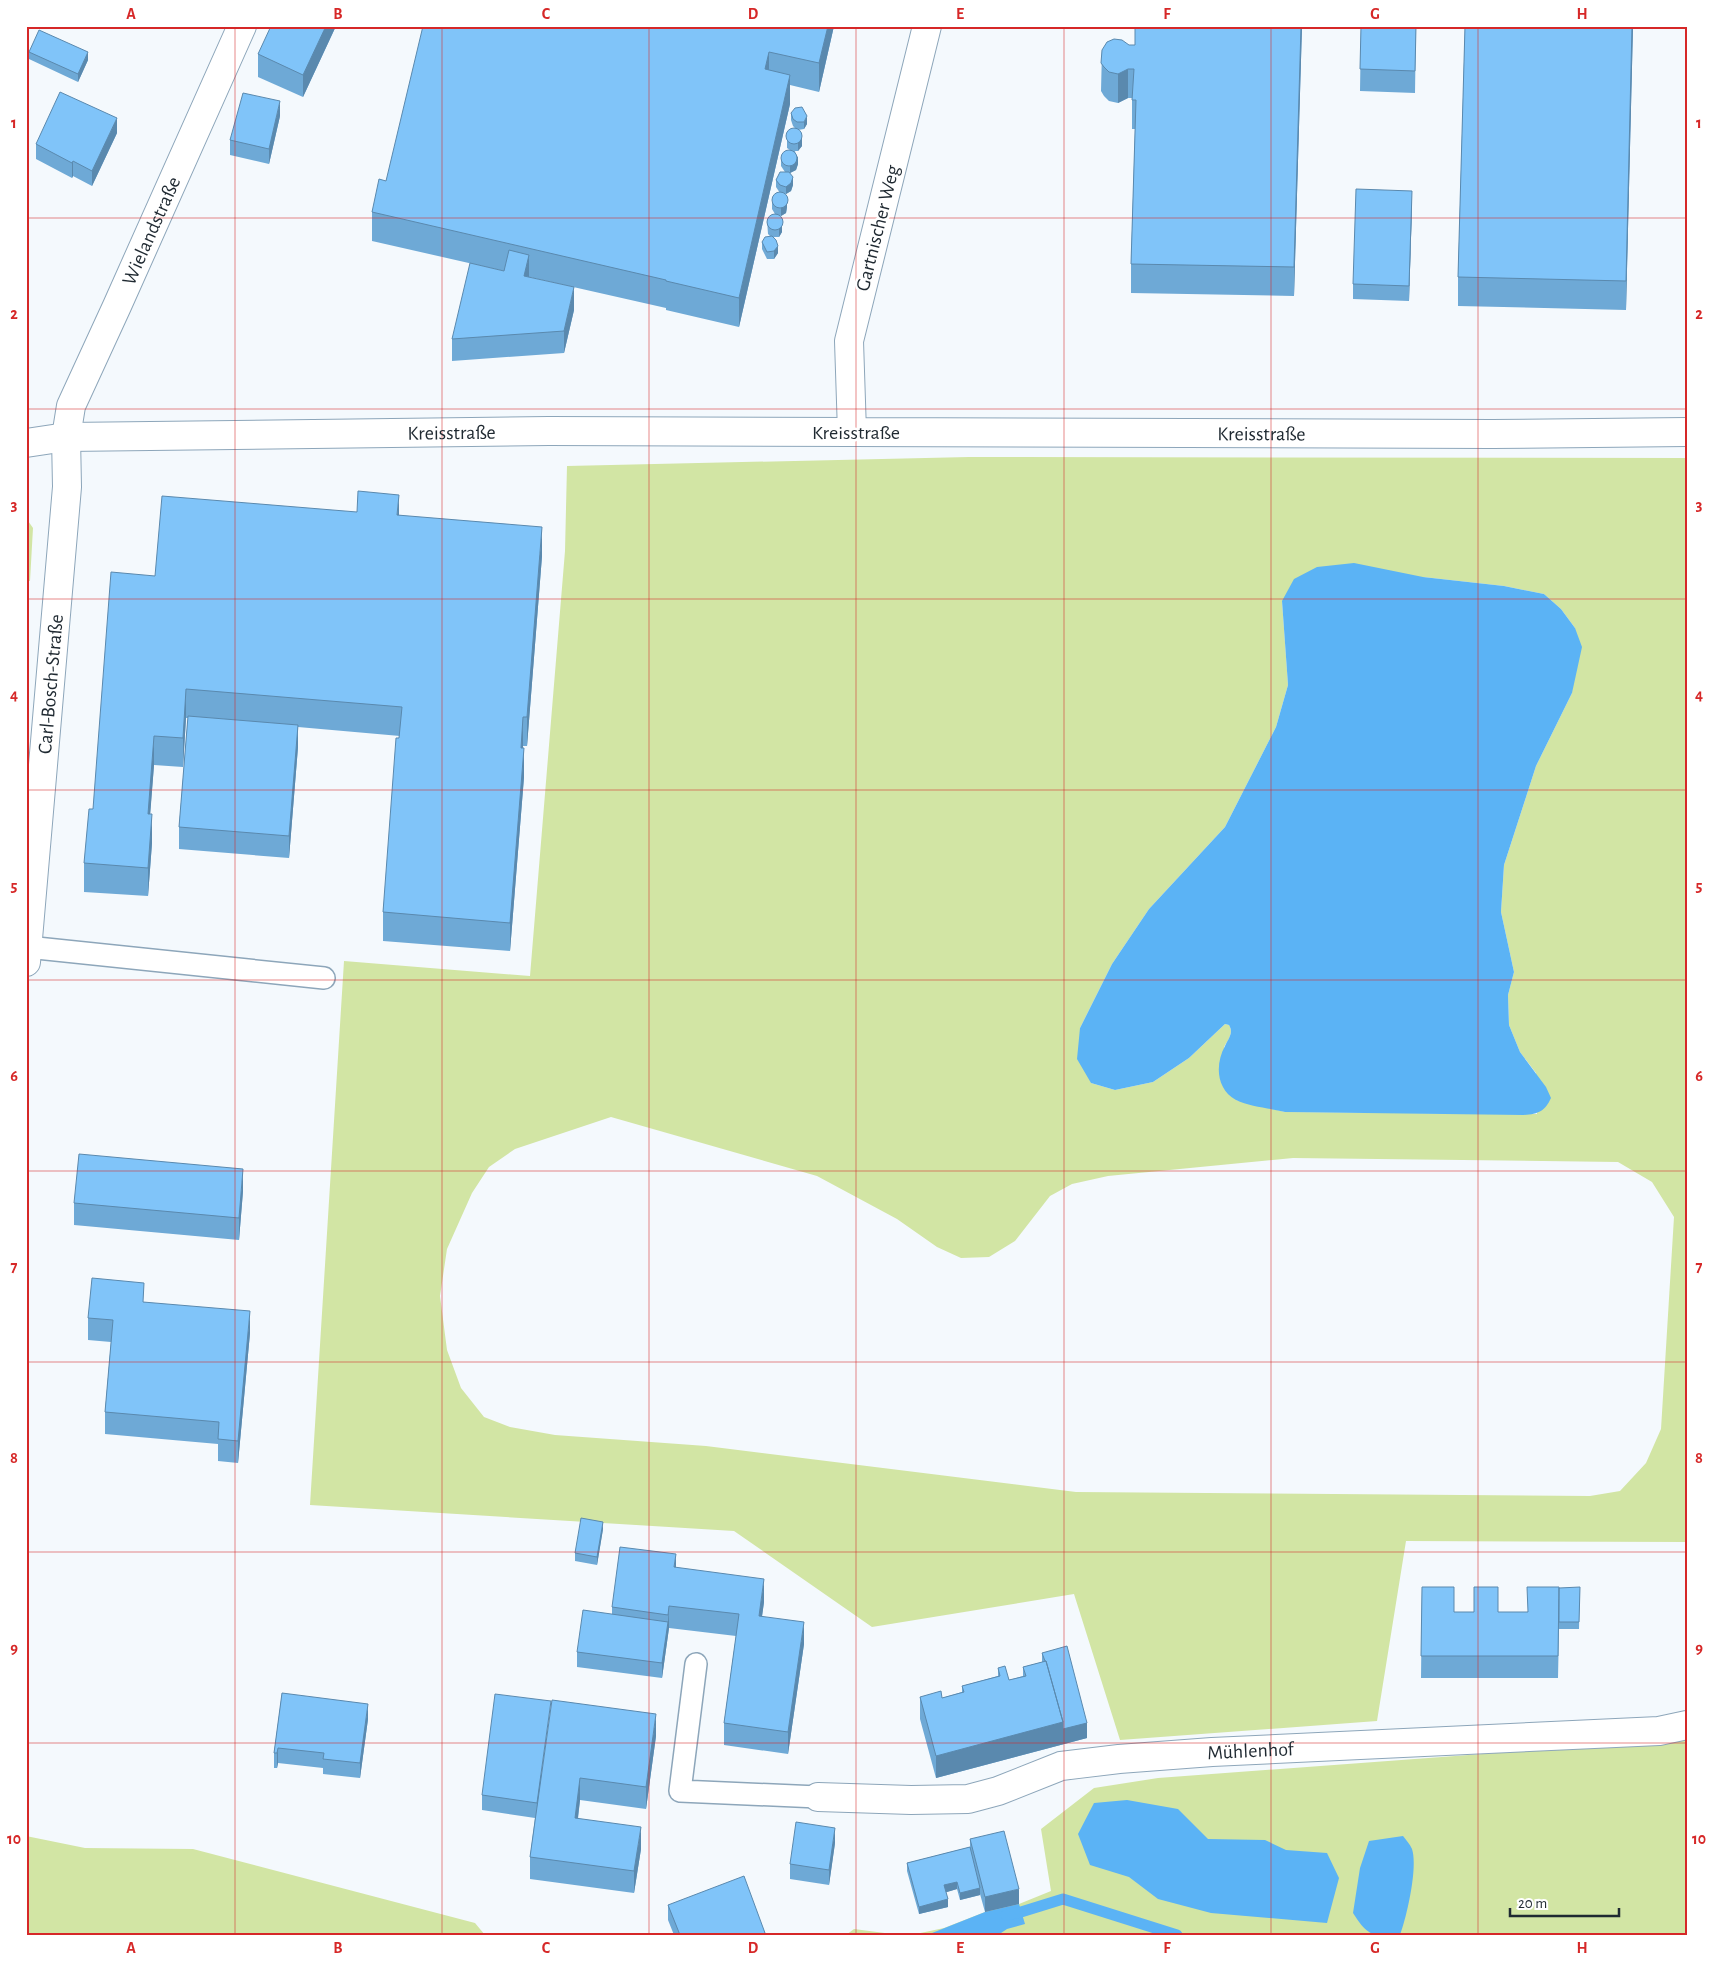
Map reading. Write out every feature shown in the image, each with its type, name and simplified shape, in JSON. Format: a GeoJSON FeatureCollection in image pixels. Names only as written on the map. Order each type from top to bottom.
{"type":"FeatureCollection","features":[{"type":"Feature","properties":{"kind":"street","name":"Wielandstraße"},"geometry":{"type":"LineString","coordinates":[[66,437],[71,406],[242,26]]}},
{"type":"Feature","properties":{"kind":"street","name":"Gartnischer Weg"},"geometry":{"type":"LineString","coordinates":[[852,432],[849,341],[927,26]]}},
{"type":"Feature","properties":{"kind":"street","name":"Kreisstraße"},"geometry":{"type":"LineString","coordinates":[[26,443],[66,437],[529,432],[1482,434],[1687,432]]}},
{"type":"Feature","properties":{"kind":"street","name":"Carl-Bosch-Straße"},"geometry":{"type":"LineString","coordinates":[[27,955],[66,497],[66,437]]}},
{"type":"Feature","properties":{"kind":"street","name":"Mühlenhof"},"geometry":{"type":"LineString","coordinates":[[818,1797],[911,1800],[968,1799],[998,1791],[1061,1766],[1119,1758],[1302,1747],[1658,1731],[1687,1725]]}},
{"type":"Feature","properties":{"kind":"lane"},"geometry":{"type":"LineString","coordinates":[[27,955],[324,978]]}},
{"type":"Feature","properties":{"kind":"lane"},"geometry":{"type":"LineString","coordinates":[[696,1664],[680,1791],[818,1797]]}},
{"type":"Feature","properties":{"kind":"green space"},"geometry":{"type":"Polygon","coordinates":[[[969,457],[1687,458],[1687,1542],[1406,1541],[1377,1721],[1120,1740],[1074,1594],[872,1627],[734,1531],[310,1505],[344,961],[530,976],[565,551],[567,466],[969,457]],[[1423,577],[1282,601],[1288,685],[1276,727],[1225,827],[1149,909],[1112,964],[1080,1028],[1091,1083],[1115,1090],[1153,1082],[1189,1058],[1225,1024],[1229,1025],[1231,1031],[1224,1047],[1236,1100],[1285,1112],[1537,1114],[1536,1073],[1520,1052],[1509,1025],[1508,995],[1514,972],[1501,912],[1504,865],[1536,766],[1572,693],[1575,628],[1561,609],[1544,594],[1504,586],[1423,577]],[[611,1117],[515,1149],[489,1167],[472,1193],[447,1249],[440,1296],[447,1350],[461,1388],[484,1417],[510,1427],[555,1435],[706,1446],[1076,1492],[1590,1496],[1620,1491],[1646,1463],[1661,1429],[1674,1217],[1652,1182],[1618,1162],[1293,1158],[1108,1176],[1072,1184],[1050,1196],[1015,1241],[989,1257],[961,1258],[937,1247],[897,1219],[817,1176],[611,1117]]]}},
{"type":"Feature","properties":{"kind":"green space"},"geometry":{"type":"Polygon","coordinates":[[[26,518],[33,528],[30,581],[26,581],[26,518]]]}},
{"type":"Feature","properties":{"kind":"green space"},"geometry":{"type":"Polygon","coordinates":[[[1687,1735],[1687,1935],[911,1935],[944,1928],[985,1912],[1019,1904],[1051,1891],[1041,1829],[1094,1788],[1158,1778],[1659,1741],[1687,1735]]]}},
{"type":"Feature","properties":{"kind":"green space"},"geometry":{"type":"Polygon","coordinates":[[[26,1836],[85,1848],[193,1849],[475,1923],[485,1935],[26,1935],[26,1836]]]}},
{"type":"Feature","properties":{"kind":"green space"},"geometry":{"type":"Polygon","coordinates":[[[854,1929],[900,1935],[846,1935],[854,1929]]]}},
{"type":"Feature","properties":{"kind":"water"},"geometry":{"type":"Polygon","coordinates":[[[1354,563],[1423,577],[1504,586],[1544,594],[1561,609],[1575,628],[1582,647],[1572,693],[1536,766],[1504,865],[1501,912],[1514,972],[1508,995],[1509,1025],[1520,1052],[1546,1087],[1551,1098],[1541,1111],[1524,1115],[1285,1112],[1254,1106],[1236,1100],[1229,1095],[1221,1083],[1219,1076],[1220,1060],[1231,1031],[1229,1025],[1225,1024],[1189,1058],[1153,1082],[1115,1090],[1091,1083],[1077,1059],[1080,1028],[1112,964],[1149,909],[1225,827],[1276,727],[1288,685],[1282,601],[1294,579],[1317,567],[1354,563]]]}},
{"type":"Feature","properties":{"kind":"water"},"geometry":{"type":"Polygon","coordinates":[[[1127,1800],[1178,1809],[1208,1839],[1265,1840],[1286,1850],[1327,1853],[1339,1878],[1327,1923],[1211,1913],[1158,1899],[1129,1877],[1090,1865],[1078,1834],[1094,1803],[1127,1800]]]}},
{"type":"Feature","properties":{"kind":"water"},"geometry":{"type":"Polygon","coordinates":[[[1403,1836],[1412,1849],[1414,1867],[1411,1892],[1403,1927],[1400,1935],[1377,1935],[1363,1927],[1353,1913],[1360,1868],[1369,1841],[1403,1836]]]}},
{"type":"Feature","properties":{"kind":"water"},"geometry":{"type":"Polygon","coordinates":[[[1019,1904],[1025,1924],[1007,1929],[998,1935],[927,1935],[985,1912],[1019,1904]]]}},
{"type":"Feature","properties":{"kind":"building"},"geometry":{"type":"Polygon","coordinates":[[[271,26],[326,26],[303,75],[258,54],[271,26]]]}},
{"type":"Feature","properties":{"kind":"building"},"geometry":{"type":"Polygon","coordinates":[[[423,26],[828,26],[819,63],[769,52],[765,69],[790,75],[739,298],[372,212],[379,179],[386,181],[423,26]]]}},
{"type":"Feature","properties":{"kind":"building"},"geometry":{"type":"Polygon","coordinates":[[[1135,26],[1301,26],[1294,267],[1131,264],[1136,100],[1132,100],[1134,69],[1128,69],[1118,74],[1109,72],[1101,63],[1102,50],[1107,42],[1114,39],[1122,40],[1129,45],[1135,45],[1135,26]]]}},
{"type":"Feature","properties":{"kind":"building"},"geometry":{"type":"Polygon","coordinates":[[[1361,26],[1416,26],[1415,71],[1360,69],[1361,26]]]}},
{"type":"Feature","properties":{"kind":"building"},"geometry":{"type":"Polygon","coordinates":[[[1465,26],[1632,26],[1626,281],[1458,277],[1465,26]]]}},
{"type":"Feature","properties":{"kind":"building"},"geometry":{"type":"Polygon","coordinates":[[[39,30],[88,52],[78,74],[29,52],[39,30]]]}},
{"type":"Feature","properties":{"kind":"building"},"geometry":{"type":"Polygon","coordinates":[[[60,92],[117,118],[92,171],[36,144],[60,92]]]}},
{"type":"Feature","properties":{"kind":"building"},"geometry":{"type":"Polygon","coordinates":[[[243,93],[280,101],[269,149],[230,140],[243,93]]]}},
{"type":"Feature","properties":{"kind":"building"},"geometry":{"type":"Polygon","coordinates":[[[802,107],[807,116],[804,122],[797,122],[793,119],[791,113],[795,108],[802,107]]]}},
{"type":"Feature","properties":{"kind":"building"},"geometry":{"type":"Polygon","coordinates":[[[794,128],[802,136],[794,144],[786,136],[794,128]]]}},
{"type":"Feature","properties":{"kind":"building"},"geometry":{"type":"Polygon","coordinates":[[[789,150],[797,158],[789,166],[781,158],[789,150]]]}},
{"type":"Feature","properties":{"kind":"building"},"geometry":{"type":"Polygon","coordinates":[[[780,172],[789,172],[793,177],[791,183],[786,187],[780,185],[776,180],[780,172]]]}},
{"type":"Feature","properties":{"kind":"building"},"geometry":{"type":"Polygon","coordinates":[[[1356,189],[1412,191],[1409,286],[1353,284],[1356,189]]]}},
{"type":"Feature","properties":{"kind":"building"},"geometry":{"type":"Polygon","coordinates":[[[780,192],[788,200],[780,208],[772,200],[780,192]]]}},
{"type":"Feature","properties":{"kind":"building"},"geometry":{"type":"Polygon","coordinates":[[[775,214],[783,222],[775,230],[767,222],[775,214]]]}},
{"type":"Feature","properties":{"kind":"building"},"geometry":{"type":"Polygon","coordinates":[[[772,236],[778,246],[774,251],[767,252],[762,242],[765,237],[772,236]]]}},
{"type":"Feature","properties":{"kind":"building"},"geometry":{"type":"Polygon","coordinates":[[[509,250],[529,255],[524,276],[574,287],[564,331],[452,339],[470,263],[504,271],[509,250]]]}},
{"type":"Feature","properties":{"kind":"building"},"geometry":{"type":"Polygon","coordinates":[[[358,491],[399,495],[397,515],[542,527],[527,717],[523,717],[521,748],[524,748],[510,923],[383,912],[396,738],[399,738],[402,707],[186,689],[183,738],[154,736],[148,814],[152,814],[148,868],[84,863],[89,809],[93,809],[111,572],[155,576],[162,496],[357,512],[358,491]]]}},
{"type":"Feature","properties":{"kind":"building"},"geometry":{"type":"Polygon","coordinates":[[[188,716],[298,725],[289,836],[179,827],[188,716]]]}},
{"type":"Feature","properties":{"kind":"building"},"geometry":{"type":"Polygon","coordinates":[[[79,1154],[243,1169],[239,1218],[74,1203],[79,1154]]]}},
{"type":"Feature","properties":{"kind":"building"},"geometry":{"type":"Polygon","coordinates":[[[92,1278],[144,1283],[143,1302],[250,1311],[238,1441],[218,1439],[219,1422],[105,1412],[113,1320],[88,1318],[92,1278]]]}},
{"type":"Feature","properties":{"kind":"building"},"geometry":{"type":"Polygon","coordinates":[[[581,1518],[603,1522],[597,1557],[575,1553],[581,1518]]]}},
{"type":"Feature","properties":{"kind":"building"},"geometry":{"type":"Polygon","coordinates":[[[620,1547],[676,1554],[674,1567],[764,1579],[759,1616],[804,1622],[788,1732],[724,1723],[739,1614],[669,1606],[668,1615],[612,1607],[620,1547]]]}},
{"type":"Feature","properties":{"kind":"building"},"geometry":{"type":"Polygon","coordinates":[[[1422,1587],[1454,1587],[1454,1612],[1474,1612],[1474,1587],[1498,1587],[1498,1612],[1528,1612],[1527,1587],[1559,1587],[1558,1656],[1421,1656],[1422,1587]]]}},
{"type":"Feature","properties":{"kind":"building"},"geometry":{"type":"Polygon","coordinates":[[[1580,1587],[1579,1622],[1559,1622],[1559,1588],[1580,1587]]]}},
{"type":"Feature","properties":{"kind":"building"},"geometry":{"type":"Polygon","coordinates":[[[583,1610],[668,1622],[662,1663],[577,1652],[583,1610]]]}},
{"type":"Feature","properties":{"kind":"building"},"geometry":{"type":"Polygon","coordinates":[[[1067,1646],[1087,1723],[1063,1729],[1063,1722],[1042,1653],[1067,1646]]]}},
{"type":"Feature","properties":{"kind":"building"},"geometry":{"type":"Polygon","coordinates":[[[1046,1661],[1063,1722],[936,1756],[920,1697],[941,1691],[942,1698],[964,1692],[962,1686],[1000,1676],[998,1668],[1005,1666],[1009,1680],[1026,1676],[1023,1667],[1046,1661]]]}},
{"type":"Feature","properties":{"kind":"building"},"geometry":{"type":"Polygon","coordinates":[[[282,1693],[368,1704],[360,1763],[323,1759],[324,1753],[278,1748],[277,1753],[274,1753],[282,1693]]]}},
{"type":"Feature","properties":{"kind":"building"},"geometry":{"type":"Polygon","coordinates":[[[495,1694],[551,1701],[537,1803],[482,1795],[495,1694]]]}},
{"type":"Feature","properties":{"kind":"building"},"geometry":{"type":"Polygon","coordinates":[[[552,1700],[656,1714],[646,1787],[580,1778],[575,1818],[641,1827],[634,1871],[530,1857],[552,1700]]]}},
{"type":"Feature","properties":{"kind":"building"},"geometry":{"type":"Polygon","coordinates":[[[796,1822],[835,1828],[829,1870],[790,1864],[796,1822]]]}},
{"type":"Feature","properties":{"kind":"building"},"geometry":{"type":"Polygon","coordinates":[[[1004,1831],[1019,1889],[985,1897],[970,1839],[1004,1831]]]}},
{"type":"Feature","properties":{"kind":"building"},"geometry":{"type":"Polygon","coordinates":[[[970,1847],[980,1888],[960,1893],[957,1882],[944,1885],[948,1899],[919,1907],[907,1863],[970,1847]]]}},
{"type":"Feature","properties":{"kind":"building"},"geometry":{"type":"Polygon","coordinates":[[[744,1876],[765,1933],[761,1935],[680,1935],[668,1905],[744,1876]]]}},
{"type":"Feature","properties":{"kind":"waterway"},"geometry":{"type":"LineString","coordinates":[[1006,1915],[1063,1899],[1177,1935]]}}]}
